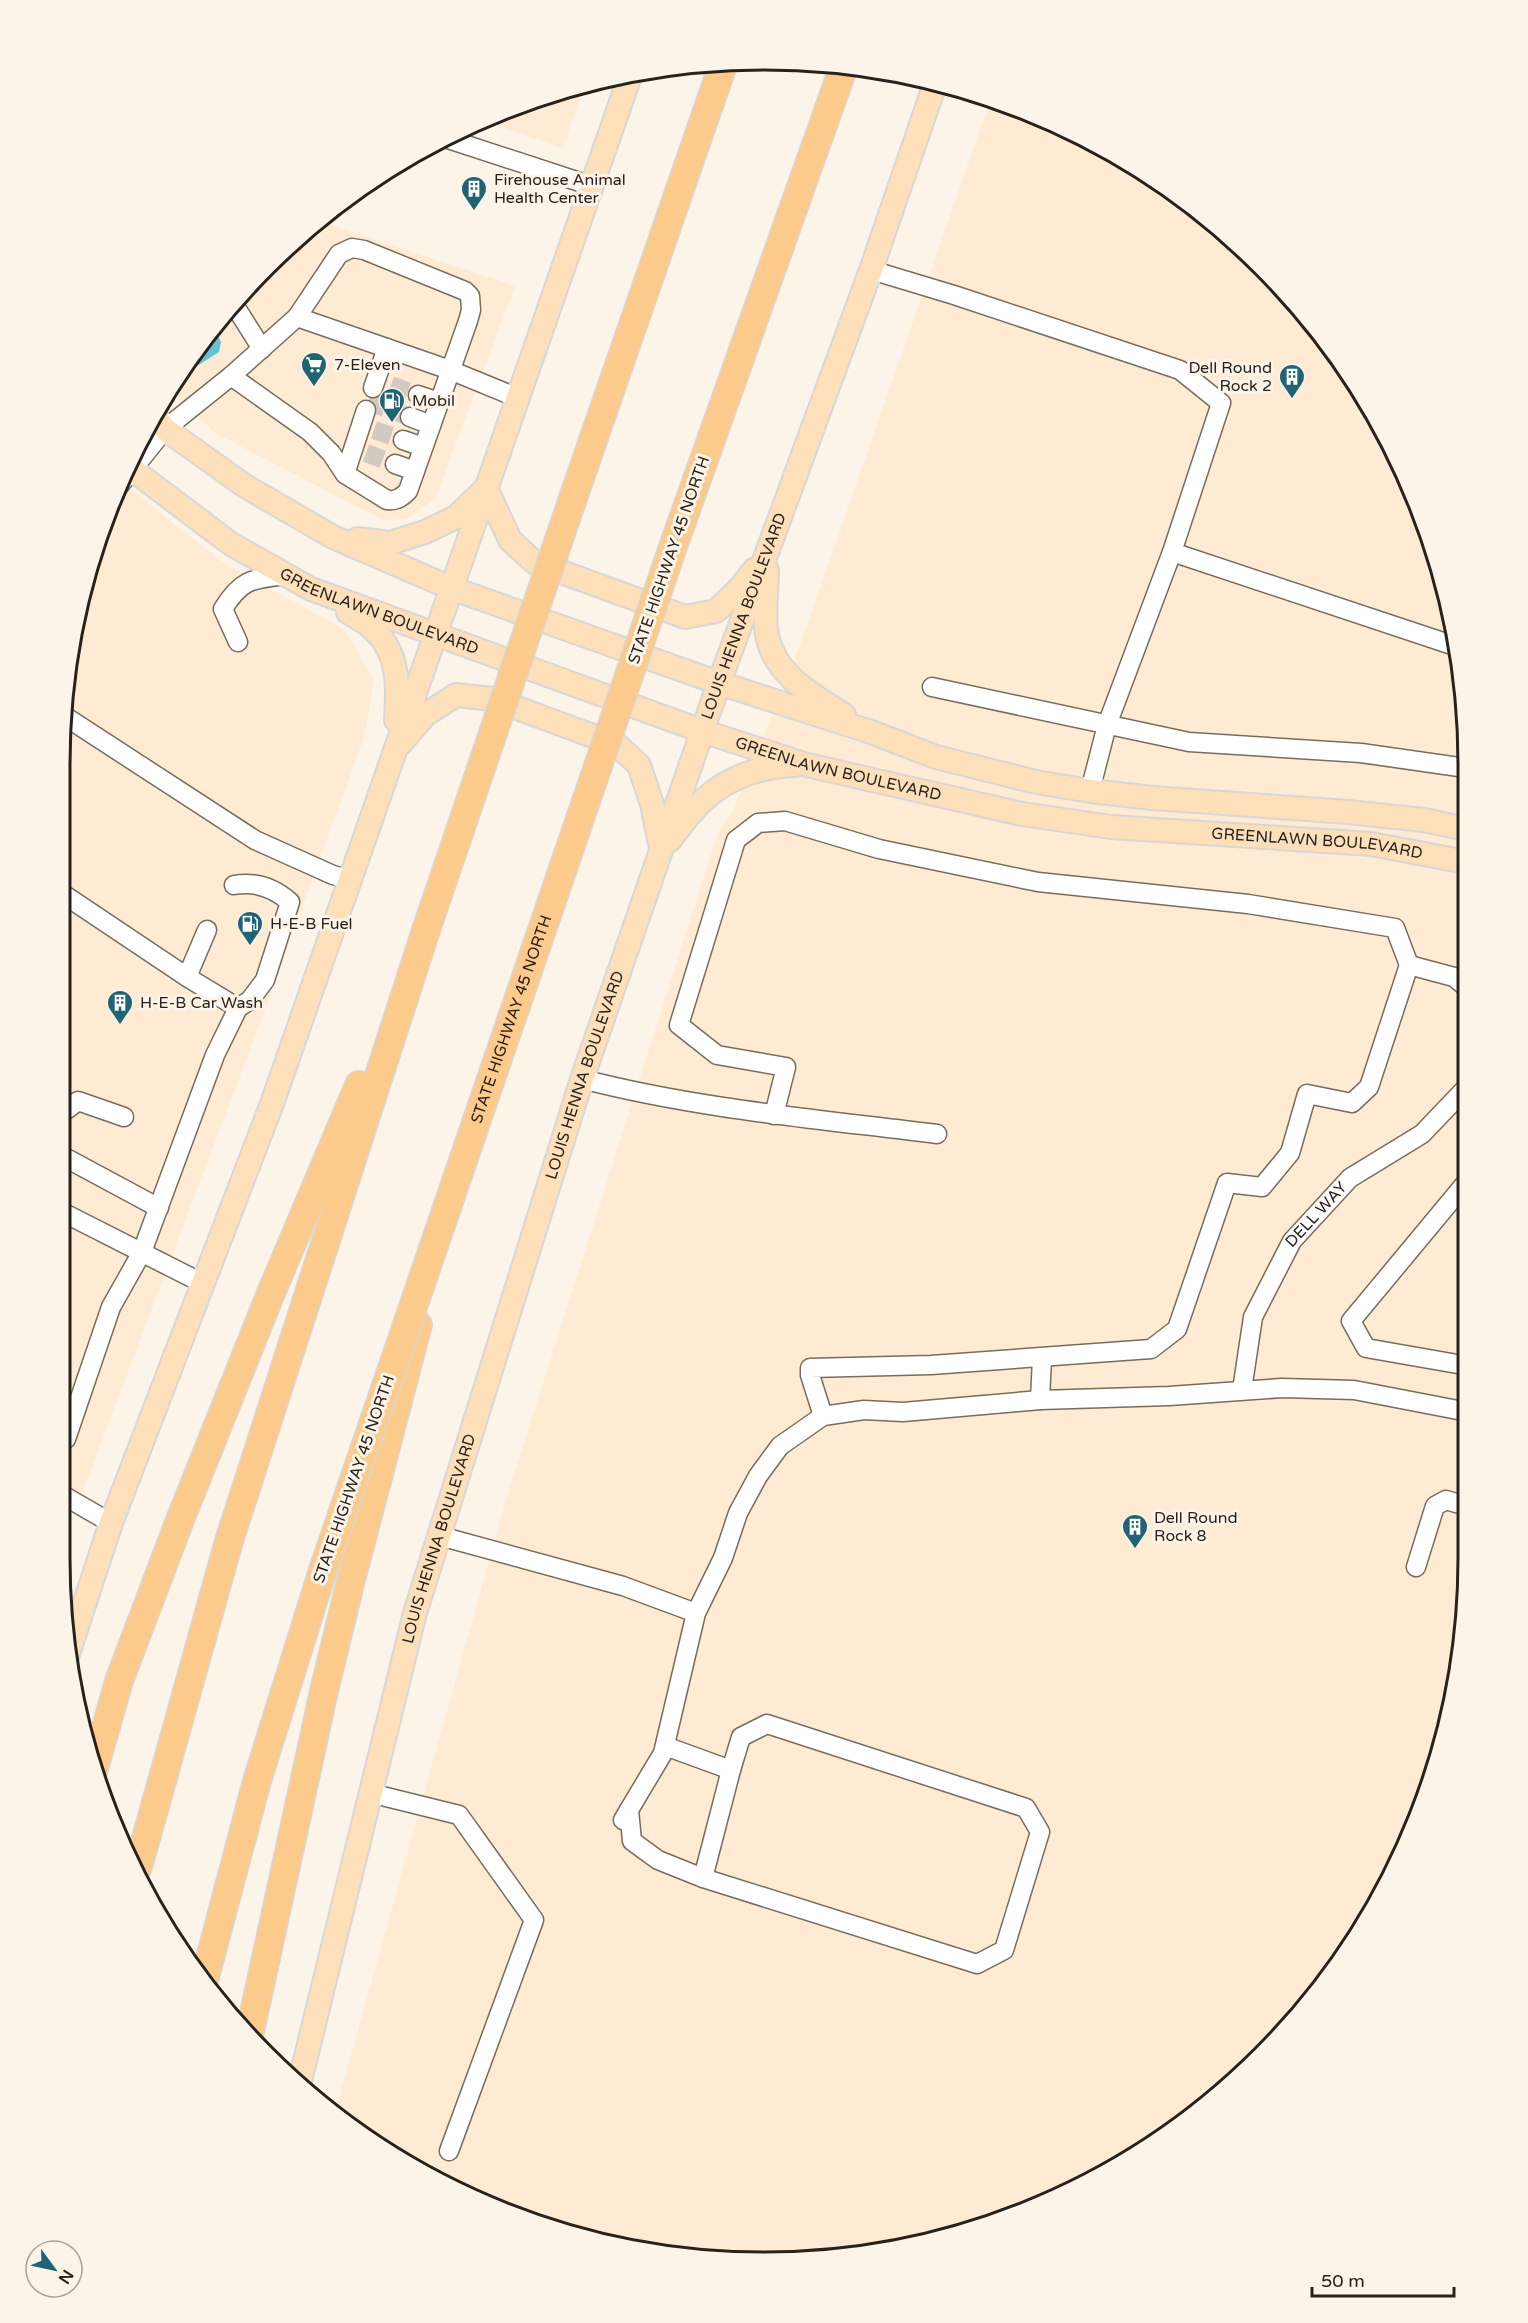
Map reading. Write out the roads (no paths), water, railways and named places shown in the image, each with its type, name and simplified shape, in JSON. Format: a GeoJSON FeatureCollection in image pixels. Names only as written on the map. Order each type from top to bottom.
{"type":"FeatureCollection","features":[{"type":"Feature","properties":{"kind":"highway"},"geometry":{"type":"LineString","coordinates":[[140,1861],[229,1541],[426,930],[721,72]]}},
{"type":"Feature","properties":{"kind":"highway","name":"STATE HIGHWAY 45 NORTH"},"geometry":{"type":"LineString","coordinates":[[207,1971],[257,1781],[323,1570],[674,544],[841,75]]}},
{"type":"Feature","properties":{"kind":"highway"},"geometry":{"type":"LineString","coordinates":[[98,1752],[119,1681],[180,1520],[271,1293],[426,930]]}},
{"type":"Feature","properties":{"kind":"highway"},"geometry":{"type":"LineString","coordinates":[[251,2025],[324,1691],[351,1580],[458,1176]]}},
{"type":"Feature","properties":{"kind":"main road"},"geometry":{"type":"LineString","coordinates":[[74,1633],[111,1523],[273,1101],[627,84]]}},
{"type":"Feature","properties":{"kind":"main road","name":"LOUIS HENNA BOULEVARD"},"geometry":{"type":"LineString","coordinates":[[301,2075],[415,1613],[582,1079],[719,683],[871,270],[932,92]]}},
{"type":"Feature","properties":{"kind":"main road","name":"GREENLAWN BOULEVARD"},"geometry":{"type":"LineString","coordinates":[[161,423],[245,486],[333,537],[451,588],[719,683],[871,732],[936,757],[1036,782],[1090,791],[1153,798],[1348,812],[1424,820],[1458,827]]}},
{"type":"Feature","properties":{"kind":"main road","name":"GREENLAWN BOULEVARD"},"geometry":{"type":"LineString","coordinates":[[132,478],[231,544],[311,589],[702,731],[807,765],[1022,814],[1112,827],[1371,844],[1458,860]]}},
{"type":"Feature","properties":{"kind":"main road"},"geometry":{"type":"LineString","coordinates":[[486,488],[510,540],[534,562],[685,617],[716,611],[739,589],[767,555]]}},
{"type":"Feature","properties":{"kind":"main road"},"geometry":{"type":"LineString","coordinates":[[333,537],[390,543],[425,532],[456,517],[486,488]]}},
{"type":"Feature","properties":{"kind":"main road"},"geometry":{"type":"LineString","coordinates":[[767,555],[766,634],[773,657],[796,684],[871,732]]}},
{"type":"Feature","properties":{"kind":"main road"},"geometry":{"type":"LineString","coordinates":[[311,589],[376,631],[393,659],[398,690],[393,752]]}},
{"type":"Feature","properties":{"kind":"main road"},"geometry":{"type":"LineString","coordinates":[[393,752],[425,715],[456,695],[493,699],[617,745],[639,765],[652,804],[661,850]]}},
{"type":"Feature","properties":{"kind":"main road"},"geometry":{"type":"LineString","coordinates":[[661,850],[705,798],[730,780],[779,765],[807,765]]}},
{"type":"Feature","properties":{"kind":"main road"},"geometry":{"type":"LineString","coordinates":[[1022,814],[1058,814],[1083,802],[1090,791]]}},
{"type":"Feature","properties":{"kind":"lane"},"geometry":{"type":"LineString","coordinates":[[457,142],[592,186]]}},
{"type":"Feature","properties":{"kind":"lane"},"geometry":{"type":"LineString","coordinates":[[161,423],[231,376],[297,317],[339,254],[352,248],[364,250],[465,291],[470,296],[471,309],[468,321],[408,491],[395,501],[387,500],[345,474],[331,453],[310,432],[231,376]]}},
{"type":"Feature","properties":{"kind":"lane"},"geometry":{"type":"LineString","coordinates":[[871,270],[1180,370],[1221,403],[1172,552],[1107,725],[1090,791]]}},
{"type":"Feature","properties":{"kind":"lane"},"geometry":{"type":"LineString","coordinates":[[239,312],[262,349]]}},
{"type":"Feature","properties":{"kind":"lane"},"geometry":{"type":"LineString","coordinates":[[297,317],[450,370],[518,398]]}},
{"type":"Feature","properties":{"kind":"lane"},"geometry":{"type":"LineString","coordinates":[[380,384],[387,348]]}},
{"type":"Feature","properties":{"kind":"lane"},"geometry":{"type":"LineString","coordinates":[[418,395],[439,402]]}},
{"type":"Feature","properties":{"kind":"lane"},"geometry":{"type":"LineString","coordinates":[[410,417],[430,425]]}},
{"type":"Feature","properties":{"kind":"lane"},"geometry":{"type":"LineString","coordinates":[[345,474],[359,451],[366,422]]}},
{"type":"Feature","properties":{"kind":"lane"},"geometry":{"type":"LineString","coordinates":[[402,440],[423,447]]}},
{"type":"Feature","properties":{"kind":"lane"},"geometry":{"type":"LineString","coordinates":[[394,464],[415,471]]}},
{"type":"Feature","properties":{"kind":"lane"},"geometry":{"type":"LineString","coordinates":[[1172,552],[1447,643]]}},
{"type":"Feature","properties":{"kind":"lane"},"geometry":{"type":"LineString","coordinates":[[238,642],[223,609],[234,590],[255,579],[287,575]]}},
{"type":"Feature","properties":{"kind":"lane"},"geometry":{"type":"LineString","coordinates":[[932,687],[1189,742],[1361,753],[1458,767]]}},
{"type":"Feature","properties":{"kind":"lane"},"geometry":{"type":"LineString","coordinates":[[72,721],[255,840],[333,875],[351,880]]}},
{"type":"Feature","properties":{"kind":"lane"},"geometry":{"type":"LineString","coordinates":[[774,1115],[786,1067],[717,1054],[679,1025],[736,840],[758,823],[785,821],[861,845],[1038,882],[1248,904],[1395,928],[1409,965],[1369,1087],[1352,1103],[1307,1094],[1290,1153],[1262,1187],[1227,1183],[1177,1329],[1151,1349],[1042,1358],[810,1368],[810,1375],[823,1416]]}},
{"type":"Feature","properties":{"kind":"lane"},"geometry":{"type":"LineString","coordinates":[[70,1427],[111,1307],[142,1252],[215,1055],[238,1008],[250,1000],[265,980],[290,902],[275,889],[247,882],[234,885]]}},
{"type":"Feature","properties":{"kind":"lane"},"geometry":{"type":"LineString","coordinates":[[70,899],[187,977],[238,1008]]}},
{"type":"Feature","properties":{"kind":"lane"},"geometry":{"type":"LineString","coordinates":[[187,977],[207,930]]}},
{"type":"Feature","properties":{"kind":"lane"},"geometry":{"type":"LineString","coordinates":[[1409,965],[1454,977],[1458,980]]}},
{"type":"Feature","properties":{"kind":"lane"},"geometry":{"type":"LineString","coordinates":[[582,1079],[632,1092],[774,1115],[937,1134]]}},
{"type":"Feature","properties":{"kind":"lane","name":"DELL WAY"},"geometry":{"type":"LineString","coordinates":[[1242,1390],[1253,1317],[1292,1241],[1350,1178],[1422,1134],[1458,1096]]}},
{"type":"Feature","properties":{"kind":"lane"},"geometry":{"type":"LineString","coordinates":[[70,1107],[78,1101],[123,1117]]}},
{"type":"Feature","properties":{"kind":"lane"},"geometry":{"type":"LineString","coordinates":[[70,1160],[159,1208]]}},
{"type":"Feature","properties":{"kind":"lane"},"geometry":{"type":"LineString","coordinates":[[1458,1192],[1351,1321],[1366,1348],[1458,1364]]}},
{"type":"Feature","properties":{"kind":"lane"},"geometry":{"type":"LineString","coordinates":[[70,1216],[202,1283]]}},
{"type":"Feature","properties":{"kind":"lane"},"geometry":{"type":"LineString","coordinates":[[1040,1400],[1042,1358]]}},
{"type":"Feature","properties":{"kind":"lane"},"geometry":{"type":"LineString","coordinates":[[703,1878],[741,1737],[767,1724],[1026,1808],[1040,1832],[1004,1950],[977,1964],[703,1878],[658,1860],[632,1841],[626,1815],[663,1754],[696,1613],[723,1558],[738,1513],[758,1476],[780,1446],[823,1416],[864,1410],[903,1412],[1040,1400],[1169,1396],[1242,1390],[1354,1390],[1458,1409]]}},
{"type":"Feature","properties":{"kind":"lane"},"geometry":{"type":"LineString","coordinates":[[70,1499],[111,1523]]}},
{"type":"Feature","properties":{"kind":"lane"},"geometry":{"type":"LineString","coordinates":[[1416,1567],[1435,1506],[1446,1500],[1458,1503]]}},
{"type":"Feature","properties":{"kind":"lane"},"geometry":{"type":"LineString","coordinates":[[440,1536],[623,1586],[696,1613]]}},
{"type":"Feature","properties":{"kind":"lane"},"geometry":{"type":"LineString","coordinates":[[665,1746],[731,1770]]}},
{"type":"Feature","properties":{"kind":"lane"},"geometry":{"type":"LineString","coordinates":[[370,1793],[459,1815],[534,1920],[449,2151]]}},
{"type":"Feature","properties":{"kind":"water"},"geometry":{"type":"Polygon","coordinates":[[[218,337],[221,342],[219,352],[196,367],[218,337]]]}},
{"type":"Feature","properties":{"kind":"tunnel"},"geometry":{"type":"LineString","coordinates":[[391,385],[418,395]]}},
{"type":"Feature","properties":{"kind":"tunnel"},"geometry":{"type":"LineString","coordinates":[[368,402],[410,417]]}},
{"type":"Feature","properties":{"kind":"tunnel"},"geometry":{"type":"LineString","coordinates":[[374,430],[403,440]]}},
{"type":"Feature","properties":{"kind":"tunnel"},"geometry":{"type":"LineString","coordinates":[[366,453],[395,464]]}},
{"type":"Feature","properties":{"kind":"place","name":"Firehouse Animal Health Center"},"geometry":{"type":"Point","coordinates":[474,212]}},
{"type":"Feature","properties":{"kind":"place","name":"7-Eleven"},"geometry":{"type":"Point","coordinates":[314,388]}},
{"type":"Feature","properties":{"kind":"place","name":"Dell Round Rock 2"},"geometry":{"type":"Point","coordinates":[1292,400]}},
{"type":"Feature","properties":{"kind":"place","name":"Mobil"},"geometry":{"type":"Point","coordinates":[392,424]}},
{"type":"Feature","properties":{"kind":"place","name":"H-E-B Fuel"},"geometry":{"type":"Point","coordinates":[250,947]}},
{"type":"Feature","properties":{"kind":"place","name":"H-E-B Car Wash"},"geometry":{"type":"Point","coordinates":[120,1026]}},
{"type":"Feature","properties":{"kind":"place","name":"Dell Round Rock 8"},"geometry":{"type":"Point","coordinates":[1135,1550]}}]}
